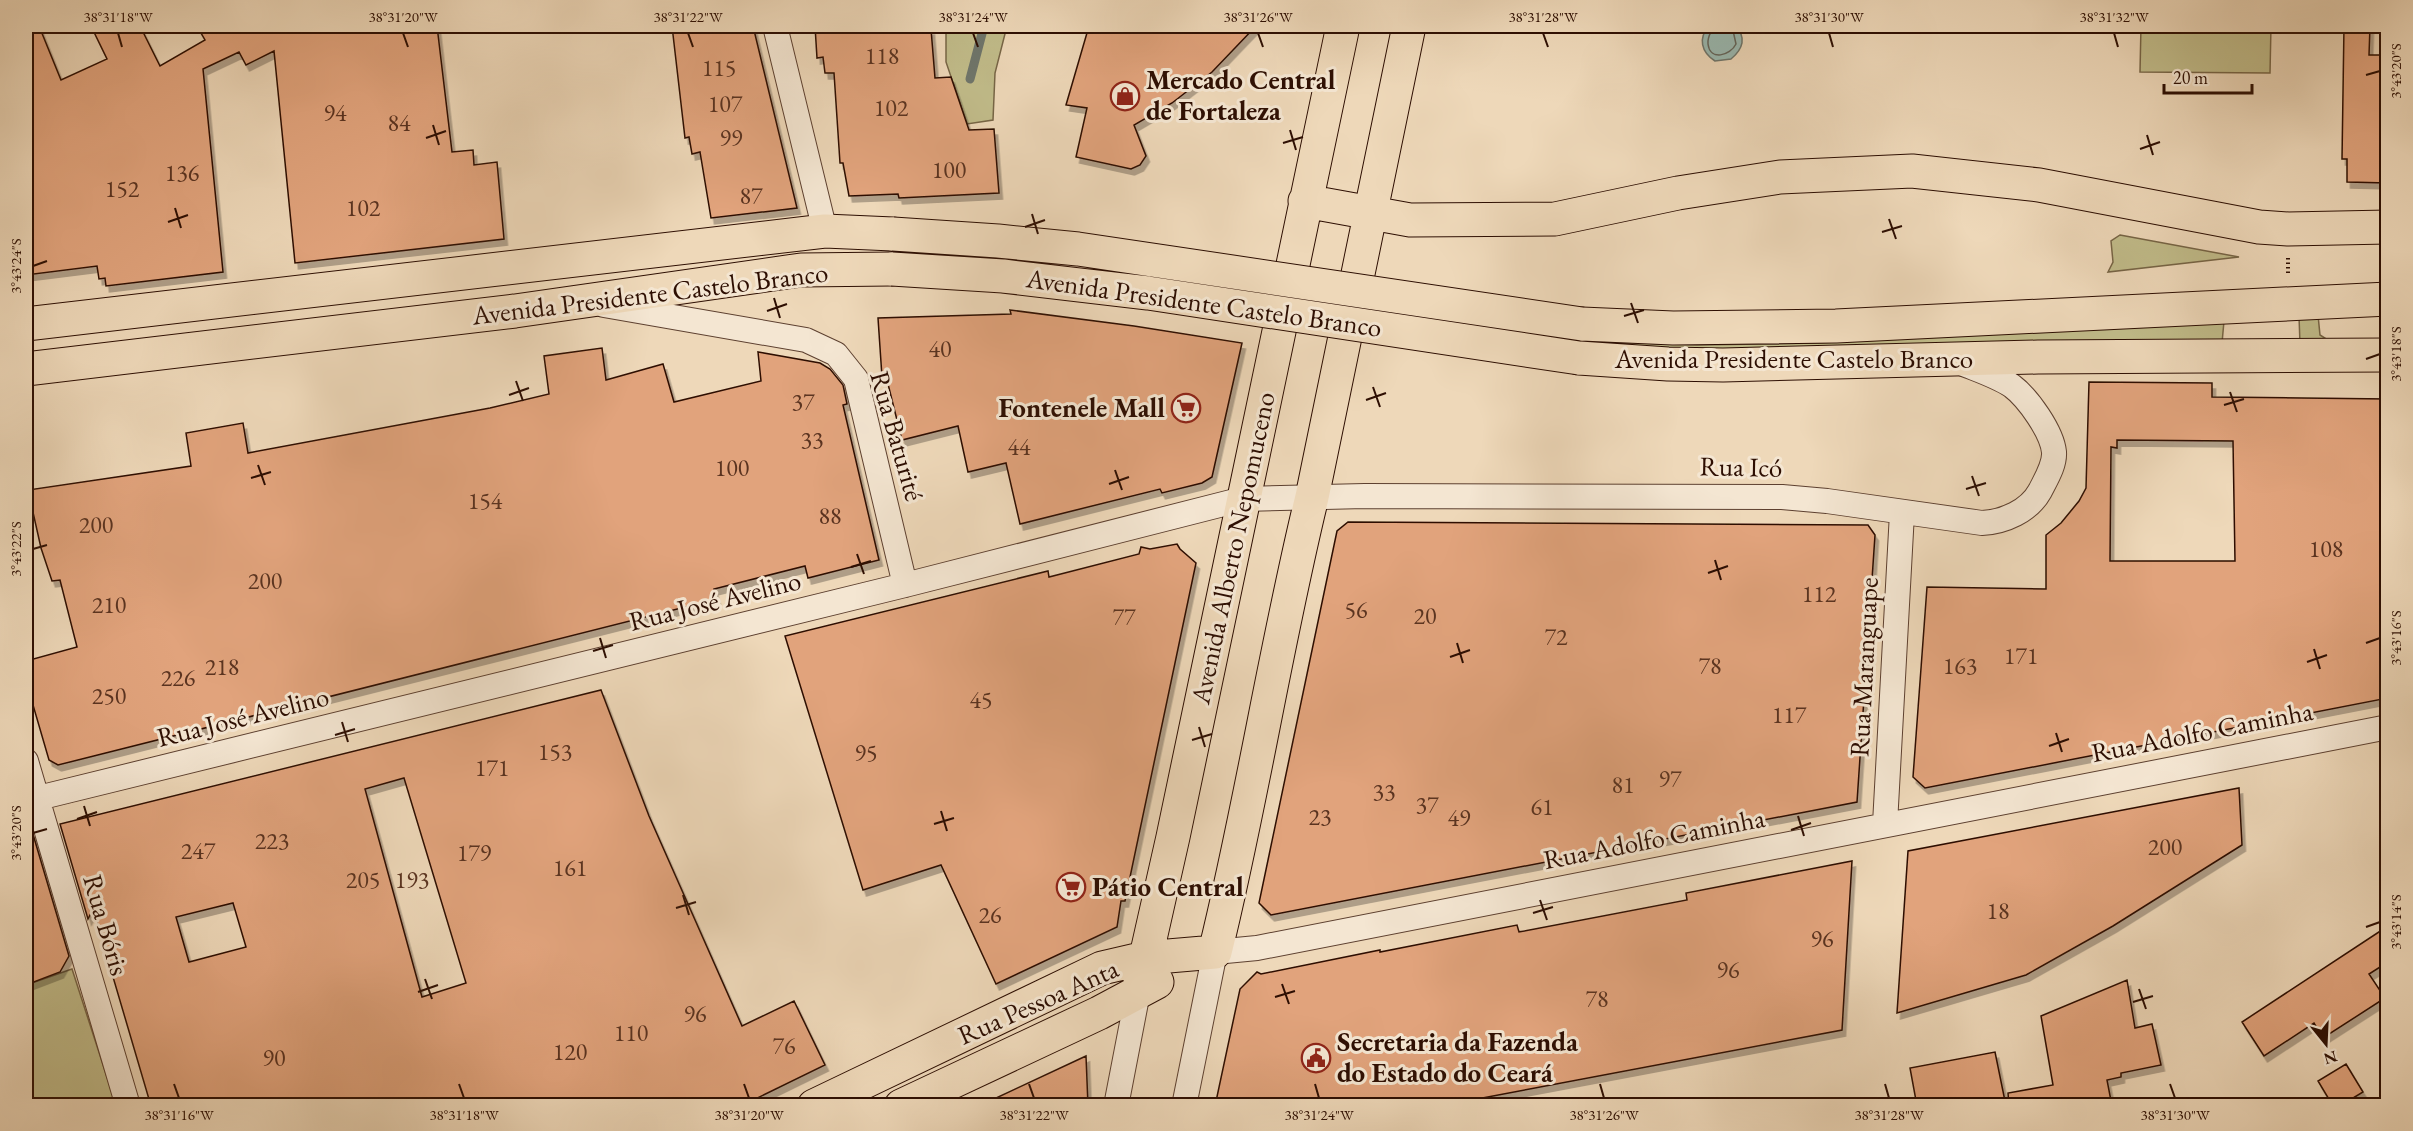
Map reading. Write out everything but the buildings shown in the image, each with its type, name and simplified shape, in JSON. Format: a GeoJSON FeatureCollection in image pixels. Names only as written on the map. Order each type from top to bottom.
{"type":"FeatureCollection","features":[{"type":"Feature","properties":{"kind":"main road","name":"Avenida Alberto Nepomuceno"},"geometry":{"type":"LineString","coordinates":[[1138,992],[1173,837],[1343,26]]}},
{"type":"Feature","properties":{"kind":"main road"},"geometry":{"type":"LineString","coordinates":[[1215,952],[1234,873],[1294,573],[1312,497],[1409,26]]}},
{"type":"Feature","properties":{"kind":"main road"},"geometry":{"type":"LineString","coordinates":[[1305,201],[1410,220],[1554,219],[1678,193],[1780,177],[1912,171],[2038,185],[2259,227],[2288,229],[2388,227]]}},
{"type":"Feature","properties":{"kind":"main road","name":"Avenida Presidente Castelo Branco"},"geometry":{"type":"LineString","coordinates":[[26,324],[825,231],[998,241],[1078,249],[1582,324],[1673,328],[1836,326],[2388,299]]}},
{"type":"Feature","properties":{"kind":"main road","name":"Avenida Presidente Castelo Branco"},"geometry":{"type":"LineString","coordinates":[[26,369],[515,311],[801,270],[892,269],[1003,276],[1148,293],[1579,358],[1668,364],[2388,355]]}},
{"type":"Feature","properties":{"kind":"main road","name":"Rua Pessoa Anta"},"geometry":{"type":"LineString","coordinates":[[814,1106],[1102,968],[1145,958],[1215,952]]}},
{"type":"Feature","properties":{"kind":"main road","name":"Rua Pessoa Anta"},"geometry":{"type":"LineString","coordinates":[[901,1106],[1100,1013],[1215,952]]}},
{"type":"Feature","properties":{"kind":"street"},"geometry":{"type":"LineString","coordinates":[[776,26],[825,231]]}},
{"type":"Feature","properties":{"kind":"street","name":"Rua Baturité"},"geometry":{"type":"LineString","coordinates":[[578,301],[806,340],[836,354],[856,379],[905,585]]}},
{"type":"Feature","properties":{"kind":"street","name":"Rua Icó"},"geometry":{"type":"LineString","coordinates":[[1243,499],[1771,497],[1827,501],[1982,523],[1995,522],[2015,514],[2037,496],[2052,466],[2054,452],[2047,430],[2013,387],[1990,374],[1954,359]]}},
{"type":"Feature","properties":{"kind":"street","name":"Rua José Avelino"},"geometry":{"type":"LineString","coordinates":[[31,800],[905,585],[1243,499]]}},
{"type":"Feature","properties":{"kind":"street","name":"Rua Maranguape"},"geometry":{"type":"LineString","coordinates":[[1884,824],[1902,513]]}},
{"type":"Feature","properties":{"kind":"street","name":"Rua Adolfo Caminha"},"geometry":{"type":"LineString","coordinates":[[1215,952],[1257,948],[2388,727]]}},
{"type":"Feature","properties":{"kind":"street","name":"Rua Bóris"},"geometry":{"type":"LineString","coordinates":[[26,761],[31,800],[128,1106]]}},
{"type":"Feature","properties":{"kind":"street"},"geometry":{"type":"LineString","coordinates":[[1184,1106],[1215,952]]}},
{"type":"Feature","properties":{"kind":"street","name":"Avenida Alberto Nepomuceno"},"geometry":{"type":"LineString","coordinates":[[1116,1106],[1138,992]]}},
{"type":"Feature","properties":{"kind":"path"},"geometry":{"type":"LineString","coordinates":[[2288,249],[2288,285]]}},
{"type":"Feature","properties":{"kind":"shaded area"},"geometry":{"type":"Polygon","coordinates":[[[946,26],[1007,26],[995,73],[993,120],[967,124],[946,62],[946,26]]]}},
{"type":"Feature","properties":{"kind":"shaded area"},"geometry":{"type":"Polygon","coordinates":[[[2141,26],[2271,26],[2270,73],[2140,72],[2141,26]]]}},
{"type":"Feature","properties":{"kind":"shaded area"},"geometry":{"type":"Polygon","coordinates":[[[2120,235],[2239,257],[2108,272],[2113,262],[2111,241],[2120,235]]]}},
{"type":"Feature","properties":{"kind":"shaded area"},"geometry":{"type":"Polygon","coordinates":[[[2318,315],[2320,335],[2328,340],[2300,344],[2299,316],[2318,315]]]}},
{"type":"Feature","properties":{"kind":"shaded area"},"geometry":{"type":"Polygon","coordinates":[[[2224,321],[2222,343],[1697,350],[1576,345],[1576,341],[1697,345],[1818,343],[2224,321]]]}},
{"type":"Feature","properties":{"kind":"shaded area"},"geometry":{"type":"Polygon","coordinates":[[[72,969],[116,1105],[26,1106],[26,985],[72,969]]]}},
{"type":"Feature","properties":{"kind":"water"},"geometry":{"type":"Polygon","coordinates":[[[1709,26],[1735,26],[1739,30],[1742,39],[1741,47],[1731,59],[1715,61],[1704,49],[1703,35],[1709,26]]]}},
{"type":"Feature","properties":{"kind":"waterway"},"geometry":{"type":"LineString","coordinates":[[970,79],[984,26]]}},
{"type":"Feature","properties":{"kind":"place","name":"Mercado Central de Fortaleza"},"geometry":{"type":"Point","coordinates":[1125,96]}},
{"type":"Feature","properties":{"kind":"place","name":"Fontenele Mall"},"geometry":{"type":"Point","coordinates":[1186,408]}},
{"type":"Feature","properties":{"kind":"place","name":"Pátio Central"},"geometry":{"type":"Point","coordinates":[1071,887]}},
{"type":"Feature","properties":{"kind":"place","name":"Secretaria da Fazenda do Estado do Ceará"},"geometry":{"type":"Point","coordinates":[1316,1058]}}]}
